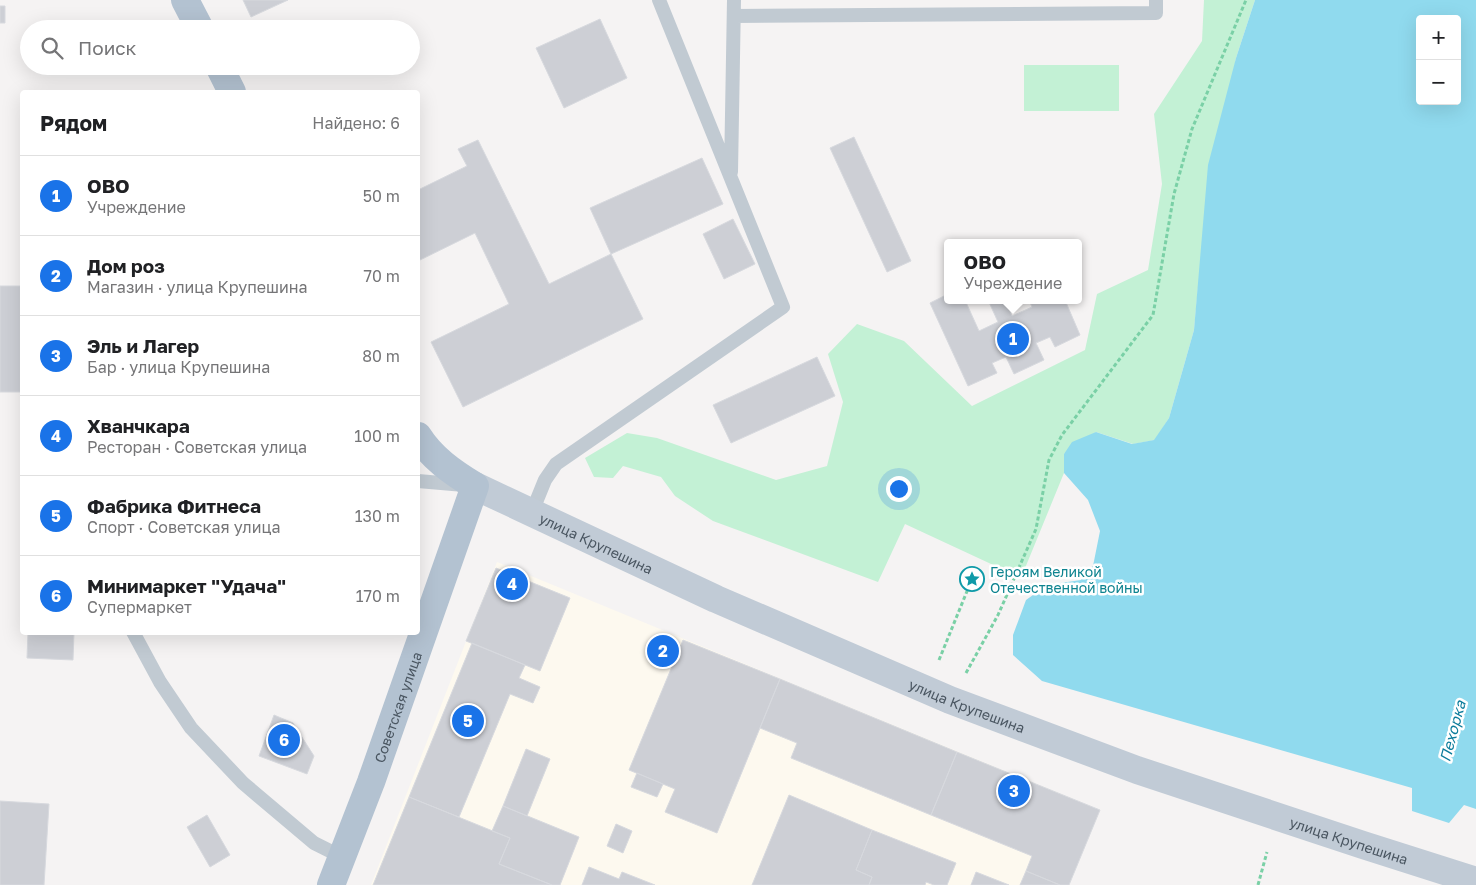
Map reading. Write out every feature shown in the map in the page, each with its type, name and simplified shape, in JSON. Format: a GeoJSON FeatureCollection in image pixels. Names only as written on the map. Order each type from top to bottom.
{"type":"FeatureCollection","features":[{"type":"Feature","properties":{"kind":"main road"},"geometry":{"type":"LineString","coordinates":[[185,0],[195,20]]}},
{"type":"Feature","properties":{"kind":"main road"},"geometry":{"type":"LineString","coordinates":[[224,75],[231,90]]}},
{"type":"Feature","properties":{"kind":"main road"},"geometry":{"type":"LineString","coordinates":[[420,439],[426,449],[440,462],[474,486]]}},
{"type":"Feature","properties":{"kind":"main road","name":"улица Крупешина"},"geometry":{"type":"LineString","coordinates":[[474,486],[716,599],[950,700],[1137,770],[1476,881]]}},
{"type":"Feature","properties":{"kind":"main road","name":"Советская улица"},"geometry":{"type":"LineString","coordinates":[[422,624],[474,486]]}},
{"type":"Feature","properties":{"kind":"main road","name":"Советская улица"},"geometry":{"type":"LineString","coordinates":[[331,885],[370,782],[418,635]]}},
{"type":"Feature","properties":{"kind":"lane"},"geometry":{"type":"LineString","coordinates":[[532,512],[544,480],[556,464],[783,307],[660,0]]}},
{"type":"Feature","properties":{"kind":"lane"},"geometry":{"type":"LineString","coordinates":[[731,179],[734,0]]}},
{"type":"Feature","properties":{"kind":"lane"},"geometry":{"type":"LineString","coordinates":[[734,16],[1156,13],[1156,0]]}},
{"type":"Feature","properties":{"kind":"lane"},"geometry":{"type":"LineString","coordinates":[[420,480],[474,486]]}},
{"type":"Feature","properties":{"kind":"lane"},"geometry":{"type":"LineString","coordinates":[[135,635],[160,682],[198,734],[243,783],[314,843],[342,857]]}},
{"type":"Feature","properties":{"kind":"path"},"geometry":{"type":"LineString","coordinates":[[966,673],[998,615],[1036,529],[1049,460],[1062,435],[1153,315],[1174,194],[1192,129],[1246,0]]}},
{"type":"Feature","properties":{"kind":"path"},"geometry":{"type":"LineString","coordinates":[[939,660],[972,579]]}},
{"type":"Feature","properties":{"kind":"path"},"geometry":{"type":"LineString","coordinates":[[1258,885],[1267,852]]}},
{"type":"Feature","properties":{"kind":"shaded area"},"geometry":{"type":"Polygon","coordinates":[[[497,562],[1100,810],[1069,885],[371,885],[497,562]]]}},
{"type":"Feature","properties":{"kind":"green space"},"geometry":{"type":"Polygon","coordinates":[[[1204,0],[1255,0],[1236,58],[1198,287],[1194,330],[1169,418],[1155,440],[1133,444],[1096,432],[1064,454],[1064,473],[1021,578],[905,524],[878,582],[713,521],[675,496],[661,477],[623,466],[613,478],[594,477],[585,458],[627,433],[657,438],[776,480],[827,466],[843,402],[828,354],[857,324],[904,341],[972,406],[1085,350],[1097,294],[1148,270],[1162,184],[1154,114],[1202,41],[1204,0]]]}},
{"type":"Feature","properties":{"kind":"green space"},"geometry":{"type":"Polygon","coordinates":[[[1024,65],[1119,65],[1119,111],[1024,111],[1024,65]]]}},
{"type":"Feature","properties":{"kind":"water","name":"Пехорка"},"geometry":{"type":"Polygon","coordinates":[[[1255,0],[1476,0],[1476,809],[1464,805],[1449,823],[1412,811],[1412,788],[1042,681],[1013,655],[1013,635],[1026,600],[1047,585],[1081,580],[1093,566],[1100,531],[1088,500],[1064,473],[1064,454],[1072,442],[1096,432],[1132,444],[1154,440],[1169,418],[1194,330],[1208,165],[1236,58],[1255,0]]]}},
{"type":"Feature","properties":{"kind":"building"},"geometry":{"type":"Polygon","coordinates":[[[243,0],[288,0],[251,17],[243,0]]]}},
{"type":"Feature","properties":{"kind":"building"},"geometry":{"type":"Polygon","coordinates":[[[0,6],[5,6],[5,23],[0,23],[0,6]]]}},
{"type":"Feature","properties":{"kind":"building"},"geometry":{"type":"Polygon","coordinates":[[[600,19],[627,78],[564,108],[536,48],[600,19]]]}},
{"type":"Feature","properties":{"kind":"building"},"geometry":{"type":"Polygon","coordinates":[[[854,137],[911,261],[887,272],[830,148],[854,137]]]}},
{"type":"Feature","properties":{"kind":"building"},"geometry":{"type":"Polygon","coordinates":[[[478,140],[549,284],[611,254],[643,319],[463,407],[431,342],[509,304],[475,233],[420,260],[420,189],[467,166],[458,149],[478,140]]]}},
{"type":"Feature","properties":{"kind":"building"},"geometry":{"type":"Polygon","coordinates":[[[702,158],[723,204],[611,254],[590,208],[702,158]]]}},
{"type":"Feature","properties":{"kind":"building"},"geometry":{"type":"Polygon","coordinates":[[[733,219],[755,264],[724,279],[703,234],[733,219]]]}},
{"type":"Feature","properties":{"kind":"building"},"geometry":{"type":"Polygon","coordinates":[[[0,286],[20,286],[20,392],[0,392],[0,286]]]}},
{"type":"Feature","properties":{"kind":"building"},"geometry":{"type":"Polygon","coordinates":[[[944,296],[944,304],[967,304],[979,331],[998,322],[990,304],[1007,304],[1012,316],[1032,307],[1031,304],[1067,304],[1080,335],[1055,347],[1050,337],[1036,343],[1044,360],[1014,374],[1006,357],[992,363],[997,373],[968,386],[930,303],[944,296]]]}},
{"type":"Feature","properties":{"kind":"building"},"geometry":{"type":"Polygon","coordinates":[[[817,357],[835,396],[731,443],[713,405],[817,357]]]}},
{"type":"Feature","properties":{"kind":"building"},"geometry":{"type":"Polygon","coordinates":[[[496,568],[570,598],[540,671],[466,641],[496,568]]]}},
{"type":"Feature","properties":{"kind":"building"},"geometry":{"type":"Polygon","coordinates":[[[28,635],[74,635],[73,660],[27,658],[28,635]]]}},
{"type":"Feature","properties":{"kind":"building"},"geometry":{"type":"Polygon","coordinates":[[[683,640],[780,679],[717,833],[665,812],[675,789],[629,770],[683,640]]]}},
{"type":"Feature","properties":{"kind":"building"},"geometry":{"type":"Polygon","coordinates":[[[472,643],[525,665],[519,678],[540,687],[533,703],[510,694],[459,817],[409,797],[472,643]]]}},
{"type":"Feature","properties":{"kind":"building"},"geometry":{"type":"Polygon","coordinates":[[[780,679],[957,752],[931,815],[791,758],[797,743],[760,728],[780,679]]]}},
{"type":"Feature","properties":{"kind":"building"},"geometry":{"type":"Polygon","coordinates":[[[274,715],[293,723],[314,756],[307,774],[259,756],[274,715]]]}},
{"type":"Feature","properties":{"kind":"building"},"geometry":{"type":"Polygon","coordinates":[[[526,749],[550,759],[527,816],[503,806],[526,749]]]}},
{"type":"Feature","properties":{"kind":"building"},"geometry":{"type":"Polygon","coordinates":[[[957,752],[1100,810],[1069,885],[1060,885],[1026,871],[1032,856],[931,815],[957,752]]]}},
{"type":"Feature","properties":{"kind":"building"},"geometry":{"type":"Polygon","coordinates":[[[637,773],[663,784],[657,797],[631,787],[637,773]]]}},
{"type":"Feature","properties":{"kind":"building"},"geometry":{"type":"Polygon","coordinates":[[[789,795],[872,830],[856,870],[872,877],[869,885],[752,885],[789,795]]]}},
{"type":"Feature","properties":{"kind":"building"},"geometry":{"type":"Polygon","coordinates":[[[409,797],[510,838],[499,864],[552,885],[373,885],[409,797]]]}},
{"type":"Feature","properties":{"kind":"building"},"geometry":{"type":"Polygon","coordinates":[[[0,801],[49,804],[44,885],[0,885],[0,801]]]}},
{"type":"Feature","properties":{"kind":"building"},"geometry":{"type":"Polygon","coordinates":[[[503,806],[579,837],[560,885],[552,885],[499,864],[510,838],[492,831],[503,806]]]}},
{"type":"Feature","properties":{"kind":"building"},"geometry":{"type":"Polygon","coordinates":[[[207,815],[230,855],[210,867],[187,827],[207,815]]]}},
{"type":"Feature","properties":{"kind":"building"},"geometry":{"type":"Polygon","coordinates":[[[616,824],[632,831],[623,853],[607,846],[616,824]]]}},
{"type":"Feature","properties":{"kind":"building"},"geometry":{"type":"Polygon","coordinates":[[[872,830],[956,863],[947,885],[934,885],[926,882],[925,885],[869,885],[872,877],[856,870],[872,830]]]}},
{"type":"Feature","properties":{"kind":"building"},"geometry":{"type":"Polygon","coordinates":[[[589,867],[619,879],[622,872],[655,885],[582,885],[589,867]]]}},
{"type":"Feature","properties":{"kind":"building"},"geometry":{"type":"Polygon","coordinates":[[[1026,871],[1060,885],[1020,885],[1026,871]]]}},
{"type":"Feature","properties":{"kind":"building"},"geometry":{"type":"Polygon","coordinates":[[[976,872],[1009,885],[971,885],[976,872]]]}},
{"type":"Feature","properties":{"kind":"place","name":"ОВО"},"geometry":{"type":"Point","coordinates":[1013,339]}},
{"type":"Feature","properties":{"kind":"place","name":"Героям Великой Отечественной войны"},"geometry":{"type":"Point","coordinates":[972,579]}},
{"type":"Feature","properties":{"kind":"place","name":"Хванчкара"},"geometry":{"type":"Point","coordinates":[512,584]}},
{"type":"Feature","properties":{"kind":"place","name":"Дом роз"},"geometry":{"type":"Point","coordinates":[663,651]}},
{"type":"Feature","properties":{"kind":"place","name":"Фабрика Фитнеса"},"geometry":{"type":"Point","coordinates":[468,721]}},
{"type":"Feature","properties":{"kind":"place","name":"Минимаркет \"Удача\""},"geometry":{"type":"Point","coordinates":[284,740]}},
{"type":"Feature","properties":{"kind":"place","name":"Эль и Лагер"},"geometry":{"type":"Point","coordinates":[1014,791]}}]}
